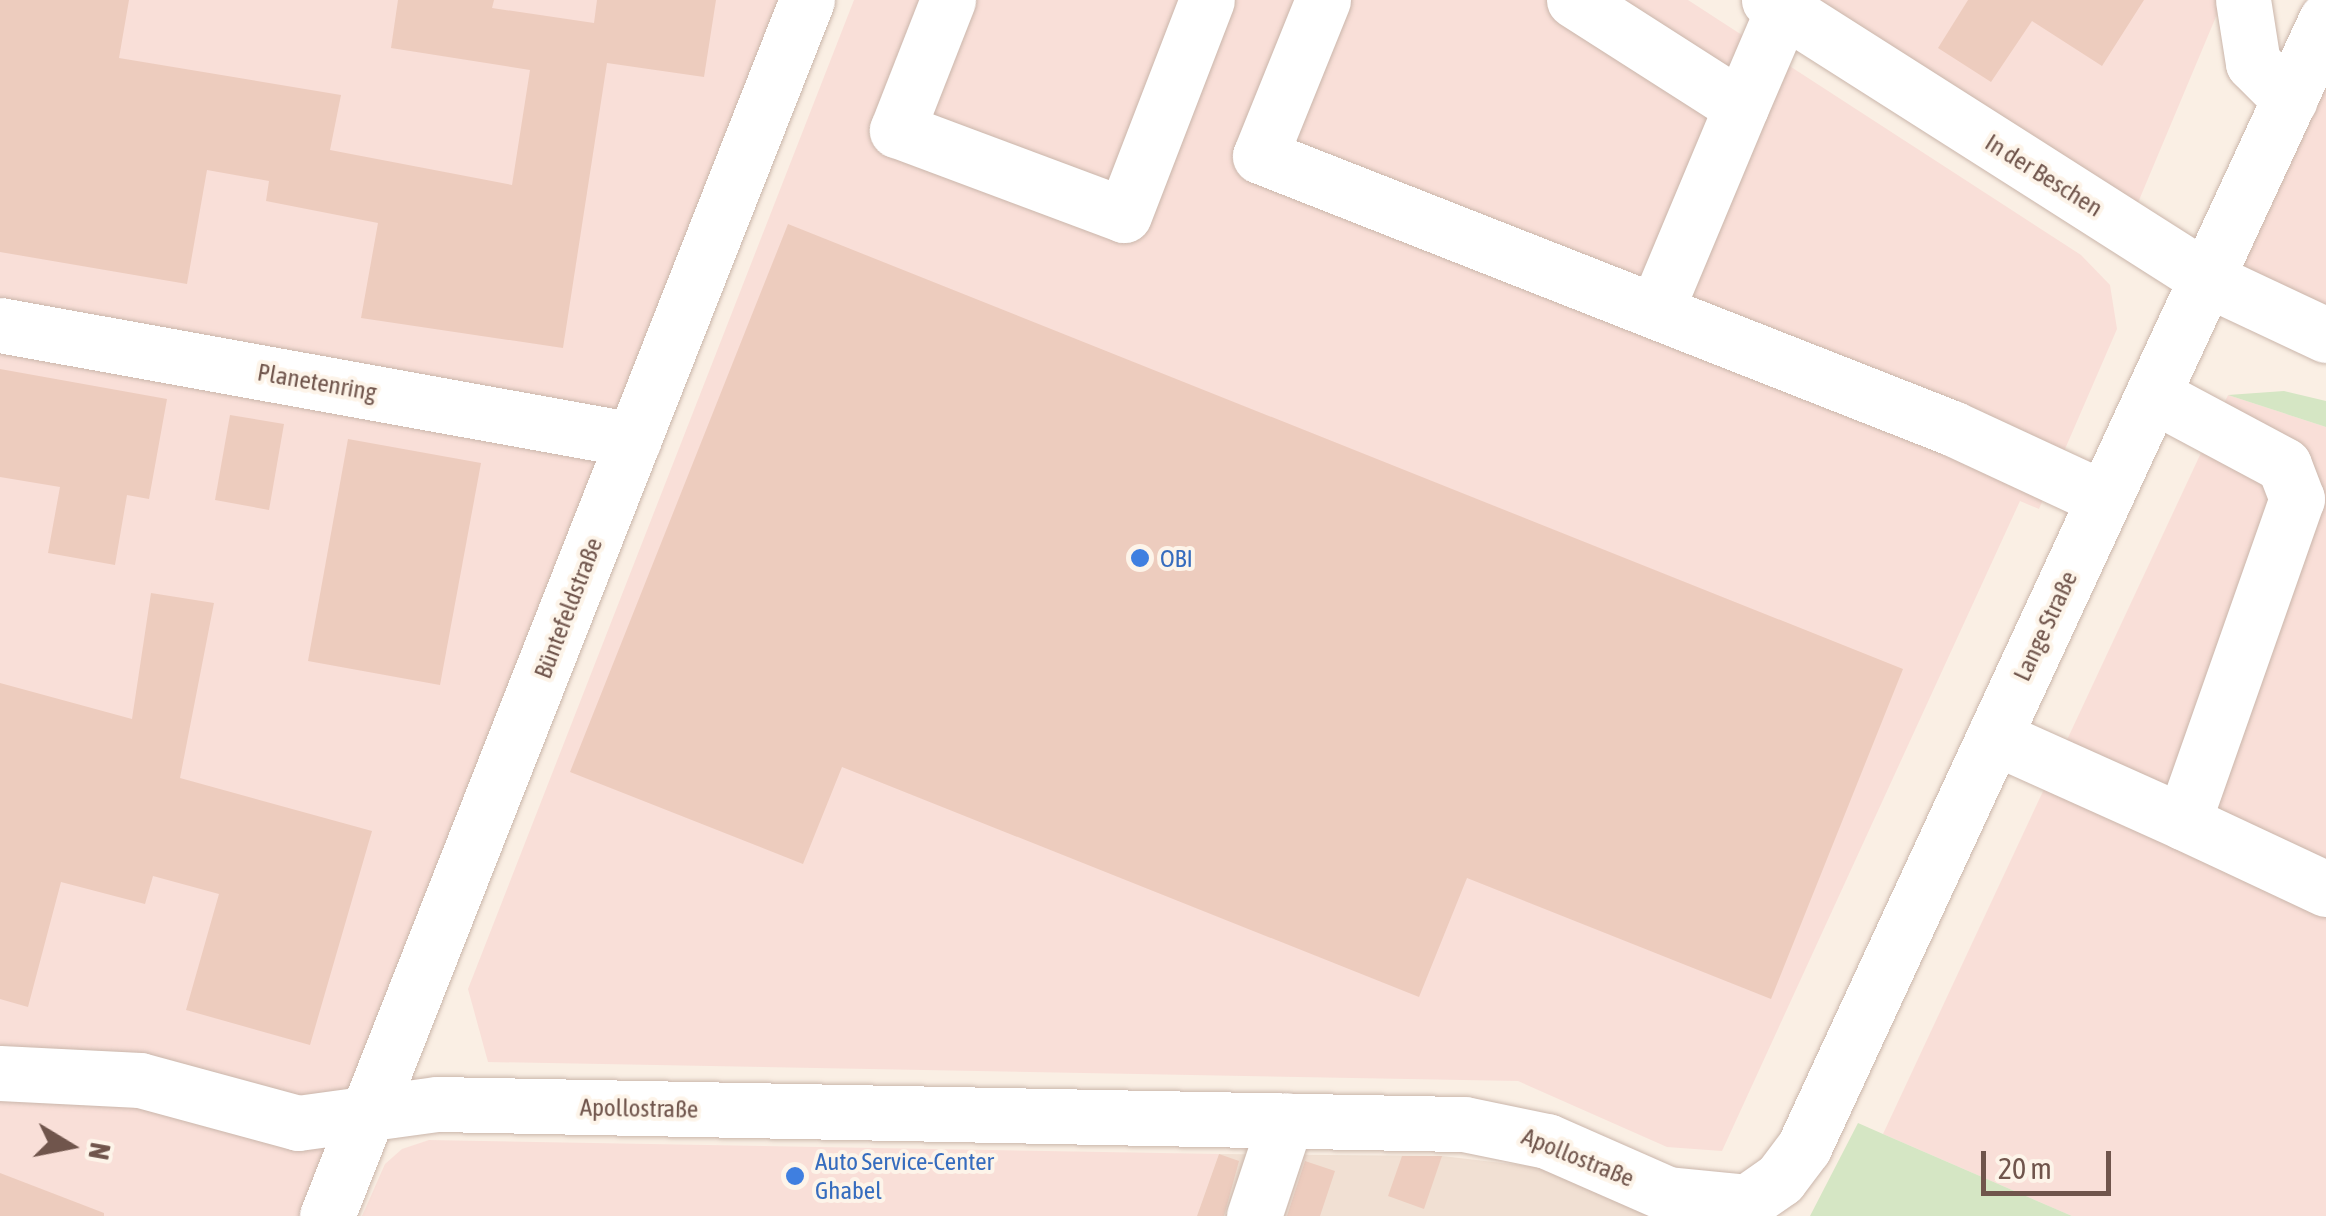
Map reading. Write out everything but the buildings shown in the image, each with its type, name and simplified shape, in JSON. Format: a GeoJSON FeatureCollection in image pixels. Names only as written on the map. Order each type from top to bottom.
{"type":"FeatureCollection","features":[{"type":"Feature","properties":{"kind":"street","name":"Büntefeldstraße"},"geometry":{"type":"LineString","coordinates":[[327,1216],[808,0]]}},
{"type":"Feature","properties":{"kind":"street"},"geometry":{"type":"LineString","coordinates":[[948,0],[896,130],[1124,215],[1207,0]]}},
{"type":"Feature","properties":{"kind":"street"},"geometry":{"type":"LineString","coordinates":[[1323,0],[1260,156],[1952,428],[2104,498]]}},
{"type":"Feature","properties":{"kind":"street"},"geometry":{"type":"LineString","coordinates":[[1574,0],[1741,108]]}},
{"type":"Feature","properties":{"kind":"street"},"geometry":{"type":"LineString","coordinates":[[2243,0],[2252,63],[2290,100]]}},
{"type":"Feature","properties":{"kind":"street"},"geometry":{"type":"LineString","coordinates":[[1656,310],[1741,108],[1776,4]]}},
{"type":"Feature","properties":{"kind":"street","name":"In der Beschen"},"geometry":{"type":"LineString","coordinates":[[1776,4],[2209,280],[2326,335]]}},
{"type":"Feature","properties":{"kind":"street","name":"Lange Straße"},"geometry":{"type":"LineString","coordinates":[[1747,1209],[1780,1179],[1804,1147],[2209,280],[2326,20]]}},
{"type":"Feature","properties":{"kind":"street","name":"Planetenring"},"geometry":{"type":"LineString","coordinates":[[0,324],[634,440]]}},
{"type":"Feature","properties":{"kind":"street"},"geometry":{"type":"LineString","coordinates":[[2153,396],[2264,450],[2284,465],[2298,499],[2183,822]]}},
{"type":"Feature","properties":{"kind":"street"},"geometry":{"type":"LineString","coordinates":[[1994,737],[2326,890]]}},
{"type":"Feature","properties":{"kind":"street","name":"Apollostraße"},"geometry":{"type":"LineString","coordinates":[[0,1073],[140,1080],[298,1124],[436,1104],[1286,1120],[1508,1129],[1668,1194],[1747,1209]]}},
{"type":"Feature","properties":{"kind":"street"},"geometry":{"type":"LineString","coordinates":[[1254,1216],[1286,1120]]}},
{"type":"Feature","properties":{"kind":"shaded area"},"geometry":{"type":"Polygon","coordinates":[[[0,0],[781,0],[305,1216],[0,1216],[0,0]]]}},
{"type":"Feature","properties":{"kind":"shaded area"},"geometry":{"type":"Polygon","coordinates":[[[854,0],[1688,0],[2081,255],[2110,285],[2117,329],[2039,509],[2020,501],[1722,1151],[1667,1147],[1518,1081],[488,1062],[468,989],[854,0]]]}},
{"type":"Feature","properties":{"kind":"shaded area"},"geometry":{"type":"Polygon","coordinates":[[[1820,0],[2223,0],[2137,205],[1820,0]]]}},
{"type":"Feature","properties":{"kind":"shaded area"},"geometry":{"type":"Polygon","coordinates":[[[2326,20],[2326,335],[2209,280],[2326,20]]]}},
{"type":"Feature","properties":{"kind":"shaded area"},"geometry":{"type":"Polygon","coordinates":[[[2228,395],[2326,427],[2326,1216],[2072,1216],[1883,1134],[2228,395]]]}},
{"type":"Feature","properties":{"kind":"shaded area","name":"Auto Service-Center Ghabel"},"geometry":{"type":"Polygon","coordinates":[[[429,1140],[1219,1154],[1197,1216],[362,1216],[385,1164],[402,1149],[429,1140]]]}},
{"type":"Feature","properties":{"kind":"shaded area"},"geometry":{"type":"Polygon","coordinates":[[[1219,1154],[1442,1156],[1546,1168],[1652,1216],[1197,1216],[1219,1154]]]}},
{"type":"Feature","properties":{"kind":"green space"},"geometry":{"type":"Polygon","coordinates":[[[2284,391],[2326,401],[2326,427],[2228,395],[2284,391]]]}},
{"type":"Feature","properties":{"kind":"green space"},"geometry":{"type":"Polygon","coordinates":[[[1858,1123],[1883,1134],[2072,1216],[1810,1216],[1858,1123]]]}},
{"type":"Feature","properties":{"kind":"place","name":"OBI"},"geometry":{"type":"Point","coordinates":[1140,558]}},
{"type":"Feature","properties":{"kind":"place","name":"Auto Service-Center Ghabel"},"geometry":{"type":"Point","coordinates":[795,1176]}}]}
